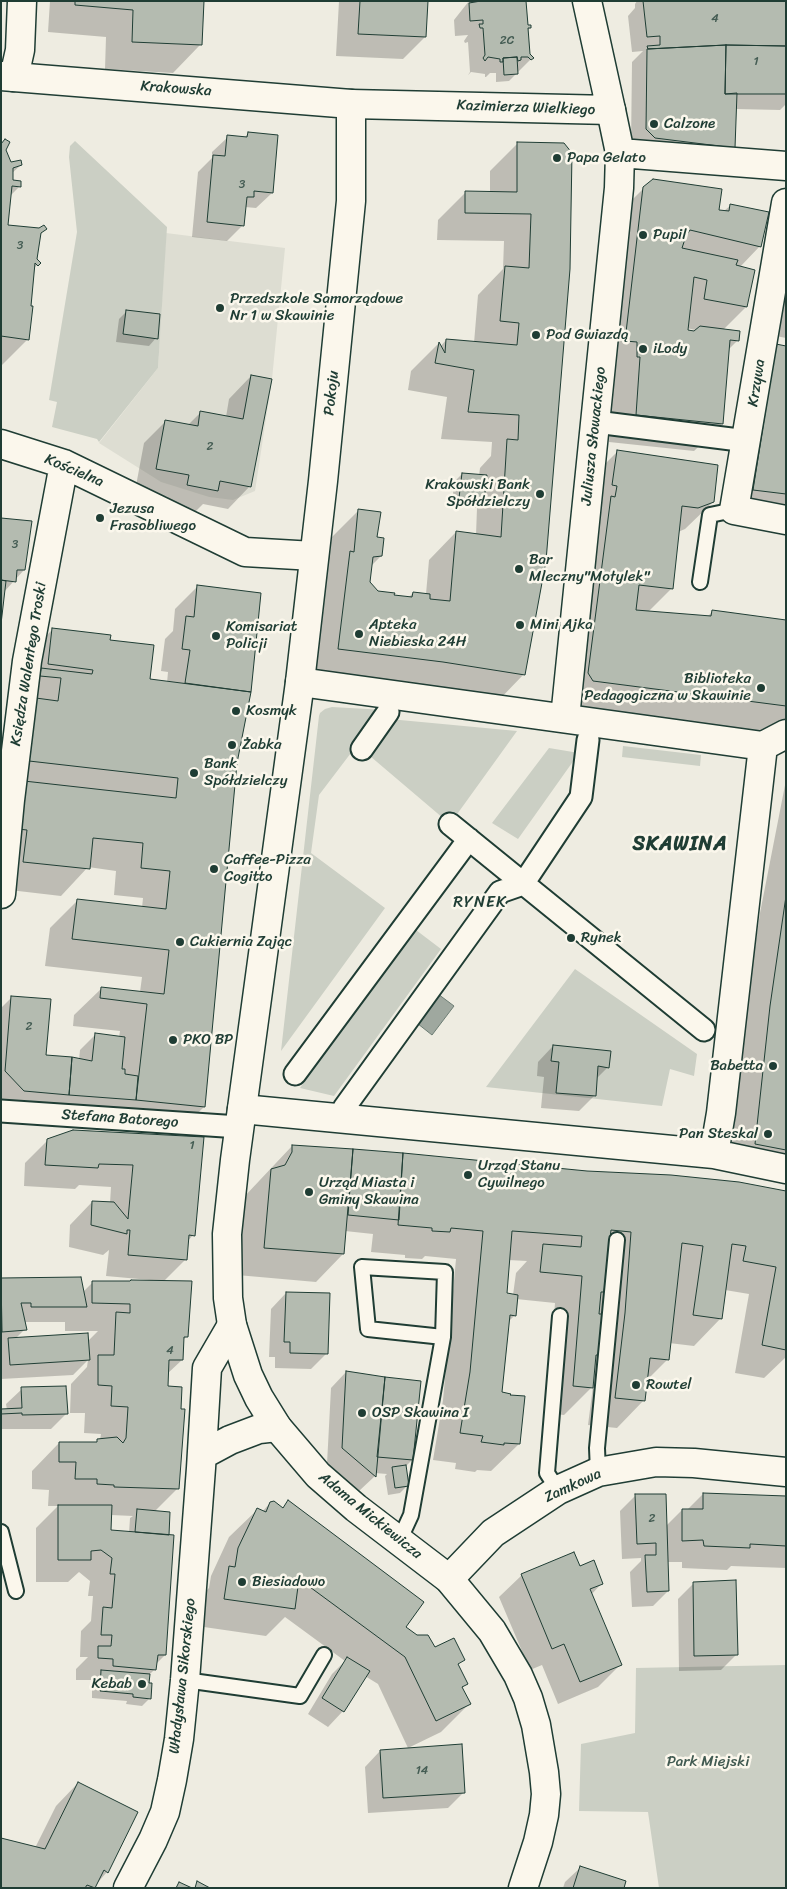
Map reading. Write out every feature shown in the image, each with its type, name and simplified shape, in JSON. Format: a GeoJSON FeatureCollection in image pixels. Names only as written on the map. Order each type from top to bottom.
{"type":"FeatureCollection","features":[{"type":"Feature","properties":{"kind":"street"},"geometry":{"type":"LineString","coordinates":[[8,76],[20,50],[22,1]]}},
{"type":"Feature","properties":{"kind":"street"},"geometry":{"type":"LineString","coordinates":[[587,1],[612,110]]}},
{"type":"Feature","properties":{"kind":"street","name":"Krakowska"},"geometry":{"type":"LineString","coordinates":[[8,76],[351,104]]}},
{"type":"Feature","properties":{"kind":"street","name":"Kazimierza Wielkiego"},"geometry":{"type":"LineString","coordinates":[[351,104],[612,110],[620,153]]}},
{"type":"Feature","properties":{"kind":"street","name":"Pokoju"},"geometry":{"type":"LineString","coordinates":[[300,682],[323,481],[351,200],[351,104]]}},
{"type":"Feature","properties":{"kind":"street"},"geometry":{"type":"LineString","coordinates":[[620,153],[786,166]]}},
{"type":"Feature","properties":{"kind":"street","name":"Juliusza Słowackiego"},"geometry":{"type":"LineString","coordinates":[[565,718],[619,188],[620,153]]}},
{"type":"Feature","properties":{"kind":"street","name":"Krzywa"},"geometry":{"type":"LineString","coordinates":[[734,510],[786,203]]}},
{"type":"Feature","properties":{"kind":"street"},"geometry":{"type":"LineString","coordinates":[[596,422],[747,441]]}},
{"type":"Feature","properties":{"kind":"street","name":"Kościelna"},"geometry":{"type":"LineString","coordinates":[[1,444],[64,464],[246,552],[314,556]]}},
{"type":"Feature","properties":{"kind":"street","name":"Księdza Walentego Troski"},"geometry":{"type":"LineString","coordinates":[[1,894],[27,661],[64,464]]}},
{"type":"Feature","properties":{"kind":"street"},"geometry":{"type":"LineString","coordinates":[[734,510],[786,520]]}},
{"type":"Feature","properties":{"kind":"street"},"geometry":{"type":"LineString","coordinates":[[714,1154],[774,740],[565,718],[300,682],[241,1118],[714,1154],[786,1169]]}},
{"type":"Feature","properties":{"kind":"street"},"geometry":{"type":"LineString","coordinates":[[362,749],[388,712]]}},
{"type":"Feature","properties":{"kind":"street"},"geometry":{"type":"LineString","coordinates":[[344,1108],[500,892],[523,884],[580,797],[588,740]]}},
{"type":"Feature","properties":{"kind":"street"},"geometry":{"type":"LineString","coordinates":[[450,824],[704,1030]]}},
{"type":"Feature","properties":{"kind":"street"},"geometry":{"type":"LineString","coordinates":[[295,1074],[469,839]]}},
{"type":"Feature","properties":{"kind":"street","name":"Stefana Batorego"},"geometry":{"type":"LineString","coordinates":[[1,1111],[241,1118]]}},
{"type":"Feature","properties":{"kind":"street","name":"Adama Mickiewicza"},"geometry":{"type":"LineString","coordinates":[[241,1118],[227,1234],[227,1289],[232,1325],[248,1375],[259,1398],[277,1427],[318,1475],[356,1508],[449,1579],[483,1619],[504,1649],[528,1698],[536,1725],[546,1794],[538,1842],[522,1888]]}},
{"type":"Feature","properties":{"kind":"street","name":"Władysława Sikorskiego"},"geometry":{"type":"LineString","coordinates":[[128,1888],[153,1840],[164,1812],[179,1739],[202,1456],[206,1368],[232,1325]]}},
{"type":"Feature","properties":{"kind":"street"},"geometry":{"type":"LineString","coordinates":[[202,1456],[230,1440],[259,1430],[277,1427]]}},
{"type":"Feature","properties":{"kind":"street","name":"Zamkowa"},"geometry":{"type":"LineString","coordinates":[[449,1579],[493,1533],[558,1490],[598,1472],[656,1462],[694,1463],[786,1472]]}},
{"type":"Feature","properties":{"kind":"lane"},"geometry":{"type":"LineString","coordinates":[[700,582],[710,515],[734,510]]}},
{"type":"Feature","properties":{"kind":"lane"},"geometry":{"type":"LineString","coordinates":[[598,1472],[597,1448],[617,1240]]}},
{"type":"Feature","properties":{"kind":"lane"},"geometry":{"type":"LineString","coordinates":[[399,1541],[411,1514],[443,1337],[445,1272],[362,1267],[368,1329],[443,1337]]}},
{"type":"Feature","properties":{"kind":"lane"},"geometry":{"type":"LineString","coordinates":[[558,1490],[547,1472],[560,1316]]}},
{"type":"Feature","properties":{"kind":"lane"},"geometry":{"type":"LineString","coordinates":[[1,1532],[16,1590]]}},
{"type":"Feature","properties":{"kind":"lane"},"geometry":{"type":"LineString","coordinates":[[185,1680],[300,1696],[324,1655]]}},
{"type":"Feature","properties":{"kind":"shaded area","name":"Przedszkole Samorządowe Nr 1 w Skawinie"},"geometry":{"type":"Polygon","coordinates":[[[166,233],[285,248],[272,379],[255,491],[233,500],[209,497],[161,482],[99,443],[158,368],[166,233]]]}},
{"type":"Feature","properties":{"kind":"shaded area"},"geometry":{"type":"Polygon","coordinates":[[[430,988],[454,1006],[432,1035],[408,1016],[430,988]]]}},
{"type":"Feature","properties":{"kind":"green space"},"geometry":{"type":"Polygon","coordinates":[[[75,141],[167,227],[158,368],[99,442],[97,439],[52,427],[57,402],[49,400],[77,232],[69,157],[70,146],[75,141]]]}},
{"type":"Feature","properties":{"kind":"green space"},"geometry":{"type":"Polygon","coordinates":[[[332,707],[385,710],[388,720],[517,731],[450,824],[357,745],[319,795],[311,853],[385,908],[281,1051],[319,716],[325,709],[332,707]]]}},
{"type":"Feature","properties":{"kind":"green space"},"geometry":{"type":"Polygon","coordinates":[[[623,746],[701,755],[700,766],[622,757],[623,746]]]}},
{"type":"Feature","properties":{"kind":"green space"},"geometry":{"type":"Polygon","coordinates":[[[549,748],[579,753],[518,839],[492,823],[549,748]]]}},
{"type":"Feature","properties":{"kind":"green space"},"geometry":{"type":"Polygon","coordinates":[[[412,927],[441,949],[334,1096],[300,1088],[412,927]]]}},
{"type":"Feature","properties":{"kind":"green space"},"geometry":{"type":"Polygon","coordinates":[[[575,969],[697,1054],[694,1076],[670,1069],[662,1106],[486,1087],[575,969]]]}},
{"type":"Feature","properties":{"kind":"green space","name":"Park Miejski"},"geometry":{"type":"Polygon","coordinates":[[[786,1665],[786,1888],[659,1888],[648,1812],[579,1811],[581,1744],[635,1733],[636,1668],[786,1665]]]}},
{"type":"Feature","properties":{"kind":"building"},"geometry":{"type":"Polygon","coordinates":[[[75,1],[204,1],[202,45],[132,42],[133,10],[75,5],[75,1]]]}},
{"type":"Feature","properties":{"kind":"building"},"geometry":{"type":"Polygon","coordinates":[[[360,1],[428,1],[426,37],[358,34],[360,1]]]}},
{"type":"Feature","properties":{"kind":"building"},"geometry":{"type":"Polygon","coordinates":[[[481,1],[526,1],[528,25],[531,25],[531,28],[528,28],[530,54],[534,58],[531,60],[528,57],[521,57],[521,60],[518,61],[517,57],[503,58],[503,62],[500,62],[500,59],[488,57],[485,61],[483,58],[485,55],[483,28],[480,28],[479,24],[483,24],[483,20],[470,21],[469,3],[481,1]]]}},
{"type":"Feature","properties":{"kind":"building"},"geometry":{"type":"Polygon","coordinates":[[[643,1],[786,1],[786,46],[726,45],[648,49],[647,46],[660,45],[660,36],[647,37],[643,1]]]}},
{"type":"Feature","properties":{"kind":"building"},"geometry":{"type":"Polygon","coordinates":[[[726,45],[725,94],[737,93],[735,148],[655,138],[646,129],[647,49],[726,45]]]}},
{"type":"Feature","properties":{"kind":"building"},"geometry":{"type":"Polygon","coordinates":[[[726,45],[786,46],[786,94],[725,94],[726,45]]]}},
{"type":"Feature","properties":{"kind":"building"},"geometry":{"type":"Polygon","coordinates":[[[517,57],[518,74],[504,75],[503,58],[517,57]]]}},
{"type":"Feature","properties":{"kind":"building"},"geometry":{"type":"Polygon","coordinates":[[[248,132],[278,135],[273,193],[254,191],[254,197],[247,197],[244,226],[207,222],[213,155],[225,156],[227,135],[247,137],[248,132]]]}},
{"type":"Feature","properties":{"kind":"building"},"geometry":{"type":"Polygon","coordinates":[[[5,139],[10,142],[6,150],[11,162],[21,160],[22,165],[13,168],[13,180],[21,181],[21,187],[12,186],[8,225],[39,228],[44,225],[47,229],[41,233],[37,259],[41,263],[38,266],[35,263],[29,340],[1,336],[1,144],[5,139]]]}},
{"type":"Feature","properties":{"kind":"building"},"geometry":{"type":"Polygon","coordinates":[[[517,142],[564,143],[572,153],[570,269],[546,561],[525,675],[443,662],[338,649],[350,551],[354,552],[358,509],[381,512],[377,537],[384,538],[382,556],[373,557],[370,582],[378,591],[395,593],[394,595],[412,597],[413,592],[430,594],[430,599],[450,601],[456,531],[501,537],[507,439],[518,440],[519,415],[468,412],[474,370],[435,363],[439,342],[445,353],[446,339],[517,345],[519,323],[500,321],[505,266],[529,268],[531,214],[465,213],[465,191],[517,192],[517,142]]]}},
{"type":"Feature","properties":{"kind":"building"},"geometry":{"type":"Polygon","coordinates":[[[653,179],[722,189],[719,210],[729,211],[730,204],[769,212],[761,247],[690,230],[682,248],[738,260],[736,265],[755,270],[747,307],[704,299],[707,280],[694,277],[688,330],[694,331],[700,326],[740,331],[739,341],[730,340],[723,424],[636,415],[640,357],[637,357],[637,342],[625,341],[643,187],[653,179]]]}},
{"type":"Feature","properties":{"kind":"building"},"geometry":{"type":"Polygon","coordinates":[[[126,310],[160,314],[158,339],[123,334],[126,310]]]}},
{"type":"Feature","properties":{"kind":"building"},"geometry":{"type":"Polygon","coordinates":[[[776,344],[786,346],[786,494],[753,490],[776,344]]]}},
{"type":"Feature","properties":{"kind":"building"},"geometry":{"type":"Polygon","coordinates":[[[251,375],[272,379],[251,487],[220,481],[218,491],[187,485],[189,475],[156,469],[165,420],[198,426],[200,411],[243,419],[251,375]]]}},
{"type":"Feature","properties":{"kind":"building"},"geometry":{"type":"Polygon","coordinates":[[[617,450],[718,465],[714,502],[698,508],[682,506],[673,589],[639,585],[636,610],[711,616],[712,610],[786,620],[786,706],[593,681],[588,673],[611,496],[615,497],[617,486],[612,485],[617,450]]]}},
{"type":"Feature","properties":{"kind":"building"},"geometry":{"type":"Polygon","coordinates":[[[462,473],[487,475],[484,501],[459,498],[462,473]]]}},
{"type":"Feature","properties":{"kind":"building"},"geometry":{"type":"Polygon","coordinates":[[[1,518],[32,521],[25,570],[17,570],[16,582],[1,580],[1,518]]]}},
{"type":"Feature","properties":{"kind":"building"},"geometry":{"type":"Polygon","coordinates":[[[1,580],[6,581],[1,624],[1,580]]]}},
{"type":"Feature","properties":{"kind":"building"},"geometry":{"type":"Polygon","coordinates":[[[197,585],[261,593],[251,692],[185,683],[190,650],[182,649],[186,616],[194,617],[197,585]]]}},
{"type":"Feature","properties":{"kind":"building"},"geometry":{"type":"Polygon","coordinates":[[[52,628],[111,635],[110,640],[154,645],[150,679],[251,692],[237,763],[205,1107],[136,1100],[147,1004],[100,998],[101,987],[164,994],[169,950],[72,939],[77,899],[166,909],[170,871],[141,868],[143,843],[93,838],[90,869],[23,862],[27,830],[18,829],[24,781],[176,798],[178,778],[29,761],[36,698],[58,701],[61,678],[40,676],[41,668],[92,674],[93,670],[48,664],[52,628]]]}},
{"type":"Feature","properties":{"kind":"building"},"geometry":{"type":"Polygon","coordinates":[[[786,896],[786,1150],[755,1144],[770,1006],[786,896]]]}},
{"type":"Feature","properties":{"kind":"building"},"geometry":{"type":"Polygon","coordinates":[[[11,996],[51,999],[46,1055],[72,1057],[69,1095],[24,1091],[5,1071],[11,996]]]}},
{"type":"Feature","properties":{"kind":"building"},"geometry":{"type":"Polygon","coordinates":[[[95,1033],[125,1037],[122,1069],[125,1069],[125,1074],[138,1076],[136,1100],[69,1095],[72,1057],[92,1061],[95,1033]]]}},
{"type":"Feature","properties":{"kind":"building"},"geometry":{"type":"Polygon","coordinates":[[[553,1045],[611,1051],[609,1068],[598,1066],[596,1096],[556,1093],[559,1062],[551,1061],[553,1045]]]}},
{"type":"Feature","properties":{"kind":"building"},"geometry":{"type":"Polygon","coordinates":[[[73,1130],[204,1137],[195,1236],[189,1235],[187,1260],[128,1255],[130,1230],[127,1230],[127,1234],[91,1225],[92,1201],[114,1202],[128,1219],[133,1165],[99,1164],[98,1168],[45,1165],[47,1139],[73,1130]]]}},
{"type":"Feature","properties":{"kind":"building","name":"Urząd Miasta i Gminy Skawina"},"geometry":{"type":"Polygon","coordinates":[[[292,1145],[353,1149],[344,1254],[264,1248],[271,1169],[285,1165],[292,1152],[292,1145]]]}},
{"type":"Feature","properties":{"kind":"building"},"geometry":{"type":"Polygon","coordinates":[[[353,1149],[403,1153],[399,1220],[348,1215],[353,1149]]]}},
{"type":"Feature","properties":{"kind":"building"},"geometry":{"type":"Polygon","coordinates":[[[403,1153],[587,1171],[671,1175],[739,1182],[786,1191],[786,1350],[762,1345],[776,1267],[743,1261],[746,1246],[732,1244],[722,1319],[693,1315],[703,1246],[682,1243],[669,1360],[650,1358],[645,1401],[615,1398],[625,1313],[631,1232],[611,1230],[604,1292],[601,1292],[599,1314],[603,1314],[600,1355],[596,1355],[593,1388],[573,1386],[582,1276],[540,1272],[543,1244],[581,1247],[582,1236],[512,1231],[507,1293],[518,1295],[516,1316],[510,1315],[502,1392],[510,1395],[525,1396],[520,1444],[504,1443],[504,1445],[481,1442],[483,1436],[460,1433],[470,1372],[483,1231],[451,1228],[450,1232],[432,1231],[432,1228],[398,1225],[403,1153]]]}},
{"type":"Feature","properties":{"kind":"building"},"geometry":{"type":"Polygon","coordinates":[[[81,1277],[87,1307],[31,1307],[31,1303],[21,1303],[27,1330],[2,1332],[1,1278],[81,1277]]]}},
{"type":"Feature","properties":{"kind":"building"},"geometry":{"type":"Polygon","coordinates":[[[92,1281],[192,1281],[188,1337],[184,1337],[183,1360],[169,1360],[168,1386],[182,1387],[181,1409],[185,1409],[179,1489],[114,1487],[114,1485],[97,1484],[97,1479],[75,1479],[76,1462],[59,1462],[59,1442],[97,1442],[97,1439],[117,1437],[123,1443],[126,1438],[128,1407],[111,1406],[112,1386],[98,1385],[98,1355],[114,1355],[116,1312],[130,1313],[130,1304],[92,1303],[92,1281]]]}},
{"type":"Feature","properties":{"kind":"building"},"geometry":{"type":"Polygon","coordinates":[[[286,1292],[330,1293],[328,1354],[290,1353],[290,1342],[284,1342],[286,1292]]]}},
{"type":"Feature","properties":{"kind":"building"},"geometry":{"type":"Polygon","coordinates":[[[88,1333],[90,1360],[10,1365],[8,1338],[88,1333]]]}},
{"type":"Feature","properties":{"kind":"building","name":"OSP Skawina I"},"geometry":{"type":"Polygon","coordinates":[[[346,1371],[385,1377],[376,1477],[342,1448],[346,1371]]]}},
{"type":"Feature","properties":{"kind":"building"},"geometry":{"type":"Polygon","coordinates":[[[385,1377],[421,1381],[413,1460],[377,1457],[385,1377]]]}},
{"type":"Feature","properties":{"kind":"building"},"geometry":{"type":"Polygon","coordinates":[[[66,1386],[68,1414],[1,1414],[1,1409],[22,1408],[21,1387],[66,1386]]]}},
{"type":"Feature","properties":{"kind":"building"},"geometry":{"type":"Polygon","coordinates":[[[406,1465],[409,1486],[395,1488],[392,1467],[406,1465]]]}},
{"type":"Feature","properties":{"kind":"building"},"geometry":{"type":"Polygon","coordinates":[[[703,1493],[786,1496],[786,1546],[750,1544],[750,1548],[704,1546],[703,1540],[682,1541],[682,1509],[703,1509],[703,1493]]]}},
{"type":"Feature","properties":{"kind":"building"},"geometry":{"type":"Polygon","coordinates":[[[635,1494],[666,1494],[669,1591],[647,1592],[645,1555],[656,1555],[656,1543],[637,1544],[635,1494]]]}},
{"type":"Feature","properties":{"kind":"building"},"geometry":{"type":"Polygon","coordinates":[[[288,1500],[424,1602],[406,1627],[417,1635],[428,1635],[435,1647],[454,1638],[465,1660],[458,1664],[468,1684],[462,1687],[471,1704],[436,1721],[405,1657],[299,1579],[295,1609],[224,1599],[229,1566],[235,1567],[238,1548],[257,1508],[266,1512],[270,1502],[274,1501],[283,1508],[288,1500]]]}},
{"type":"Feature","properties":{"kind":"building"},"geometry":{"type":"Polygon","coordinates":[[[58,1505],[112,1505],[111,1530],[174,1535],[166,1655],[158,1655],[156,1670],[113,1666],[113,1659],[98,1658],[98,1646],[111,1646],[112,1635],[101,1635],[103,1607],[112,1608],[115,1574],[110,1574],[112,1558],[101,1550],[91,1551],[91,1560],[58,1560],[58,1505]]]}},
{"type":"Feature","properties":{"kind":"building"},"geometry":{"type":"Polygon","coordinates":[[[137,1509],[170,1512],[169,1535],[135,1532],[137,1509]]]}},
{"type":"Feature","properties":{"kind":"building"},"geometry":{"type":"Polygon","coordinates":[[[574,1552],[580,1566],[594,1560],[603,1584],[590,1589],[622,1665],[580,1682],[564,1644],[552,1649],[521,1574],[574,1552]]]}},
{"type":"Feature","properties":{"kind":"building"},"geometry":{"type":"Polygon","coordinates":[[[736,1580],[738,1655],[694,1656],[693,1582],[736,1580]]]}},
{"type":"Feature","properties":{"kind":"building"},"geometry":{"type":"Polygon","coordinates":[[[347,1657],[370,1671],[344,1712],[322,1698],[347,1657]]]}},
{"type":"Feature","properties":{"kind":"building"},"geometry":{"type":"Polygon","coordinates":[[[101,1670],[150,1674],[149,1683],[152,1683],[151,1699],[133,1697],[133,1694],[100,1691],[101,1670]]]}},
{"type":"Feature","properties":{"kind":"building"},"geometry":{"type":"Polygon","coordinates":[[[462,1744],[465,1793],[383,1798],[380,1750],[462,1744]]]}},
{"type":"Feature","properties":{"kind":"building"},"geometry":{"type":"Polygon","coordinates":[[[78,1782],[138,1812],[108,1873],[104,1870],[95,1888],[87,1885],[85,1888],[1,1888],[1,1838],[45,1849],[78,1782]]]}},
{"type":"Feature","properties":{"kind":"building"},"geometry":{"type":"Polygon","coordinates":[[[580,1866],[626,1881],[624,1888],[573,1888],[580,1866]]]}},
{"type":"Feature","properties":{"kind":"building"},"geometry":{"type":"Polygon","coordinates":[[[197,1881],[210,1888],[195,1888],[197,1881]]]}},
{"type":"Feature","properties":{"kind":"building"},"geometry":{"type":"Polygon","coordinates":[[[179,1882],[192,1888],[176,1888],[179,1882]]]}},
{"type":"Feature","properties":{"kind":"place","name":"Calzone"},"geometry":{"type":"Point","coordinates":[654,124]}},
{"type":"Feature","properties":{"kind":"place","name":"Papa Gelato"},"geometry":{"type":"Point","coordinates":[557,158]}},
{"type":"Feature","properties":{"kind":"place","name":"Pupil"},"geometry":{"type":"Point","coordinates":[643,235]}},
{"type":"Feature","properties":{"kind":"place","name":"Przedszkole Samorządowe Nr 1 w Skawinie"},"geometry":{"type":"Point","coordinates":[220,308]}},
{"type":"Feature","properties":{"kind":"place","name":"Pod Gwiazdą"},"geometry":{"type":"Point","coordinates":[536,335]}},
{"type":"Feature","properties":{"kind":"place","name":"iLody"},"geometry":{"type":"Point","coordinates":[643,349]}},
{"type":"Feature","properties":{"kind":"place","name":"Krakowski Bank Spółdzielczy"},"geometry":{"type":"Point","coordinates":[540,494]}},
{"type":"Feature","properties":{"kind":"place","name":"Jezusa Frasobliwego"},"geometry":{"type":"Point","coordinates":[100,518]}},
{"type":"Feature","properties":{"kind":"place","name":"Bar Mleczny\"Motylek\""},"geometry":{"type":"Point","coordinates":[519,569]}},
{"type":"Feature","properties":{"kind":"place","name":"Mini Ajka"},"geometry":{"type":"Point","coordinates":[520,625]}},
{"type":"Feature","properties":{"kind":"place","name":"Apteka Niebieska 24H"},"geometry":{"type":"Point","coordinates":[359,634]}},
{"type":"Feature","properties":{"kind":"place","name":"Komisariat Policji"},"geometry":{"type":"Point","coordinates":[216,636]}},
{"type":"Feature","properties":{"kind":"place","name":"Biblioteka Pedagogiczna w Skawinie"},"geometry":{"type":"Point","coordinates":[761,688]}},
{"type":"Feature","properties":{"kind":"place","name":"Kosmyk"},"geometry":{"type":"Point","coordinates":[236,711]}},
{"type":"Feature","properties":{"kind":"place","name":"Żabka"},"geometry":{"type":"Point","coordinates":[232,745]}},
{"type":"Feature","properties":{"kind":"place","name":"Bank Spółdzielczy"},"geometry":{"type":"Point","coordinates":[194,773]}},
{"type":"Feature","properties":{"kind":"place","name":"Caffee-Pizza Cogitto"},"geometry":{"type":"Point","coordinates":[214,869]}},
{"type":"Feature","properties":{"kind":"place","name":"Rynek"},"geometry":{"type":"Point","coordinates":[571,938]}},
{"type":"Feature","properties":{"kind":"place","name":"Cukiernia Zając"},"geometry":{"type":"Point","coordinates":[180,942]}},
{"type":"Feature","properties":{"kind":"place","name":"PKO BP"},"geometry":{"type":"Point","coordinates":[173,1040]}},
{"type":"Feature","properties":{"kind":"place","name":"Babetta"},"geometry":{"type":"Point","coordinates":[773,1066]}},
{"type":"Feature","properties":{"kind":"place","name":"Pan Steskal"},"geometry":{"type":"Point","coordinates":[768,1134]}},
{"type":"Feature","properties":{"kind":"place","name":"Urząd Stanu Cywilnego"},"geometry":{"type":"Point","coordinates":[468,1175]}},
{"type":"Feature","properties":{"kind":"place","name":"Urząd Miasta i Gminy Skawina"},"geometry":{"type":"Point","coordinates":[309,1192]}},
{"type":"Feature","properties":{"kind":"place","name":"Rowtel"},"geometry":{"type":"Point","coordinates":[636,1385]}},
{"type":"Feature","properties":{"kind":"place","name":"OSP Skawina I"},"geometry":{"type":"Point","coordinates":[362,1413]}},
{"type":"Feature","properties":{"kind":"place","name":"Biesiadowo"},"geometry":{"type":"Point","coordinates":[242,1582]}},
{"type":"Feature","properties":{"kind":"place","name":"Kebab"},"geometry":{"type":"Point","coordinates":[142,1684]}},
{"type":"Feature","properties":{"kind":"district","name":"SKAWINA"},"geometry":{"type":"Point","coordinates":[680,845]}},
{"type":"Feature","properties":{"kind":"district","name":"RYNEK"},"geometry":{"type":"Point","coordinates":[480,903]}}]}
